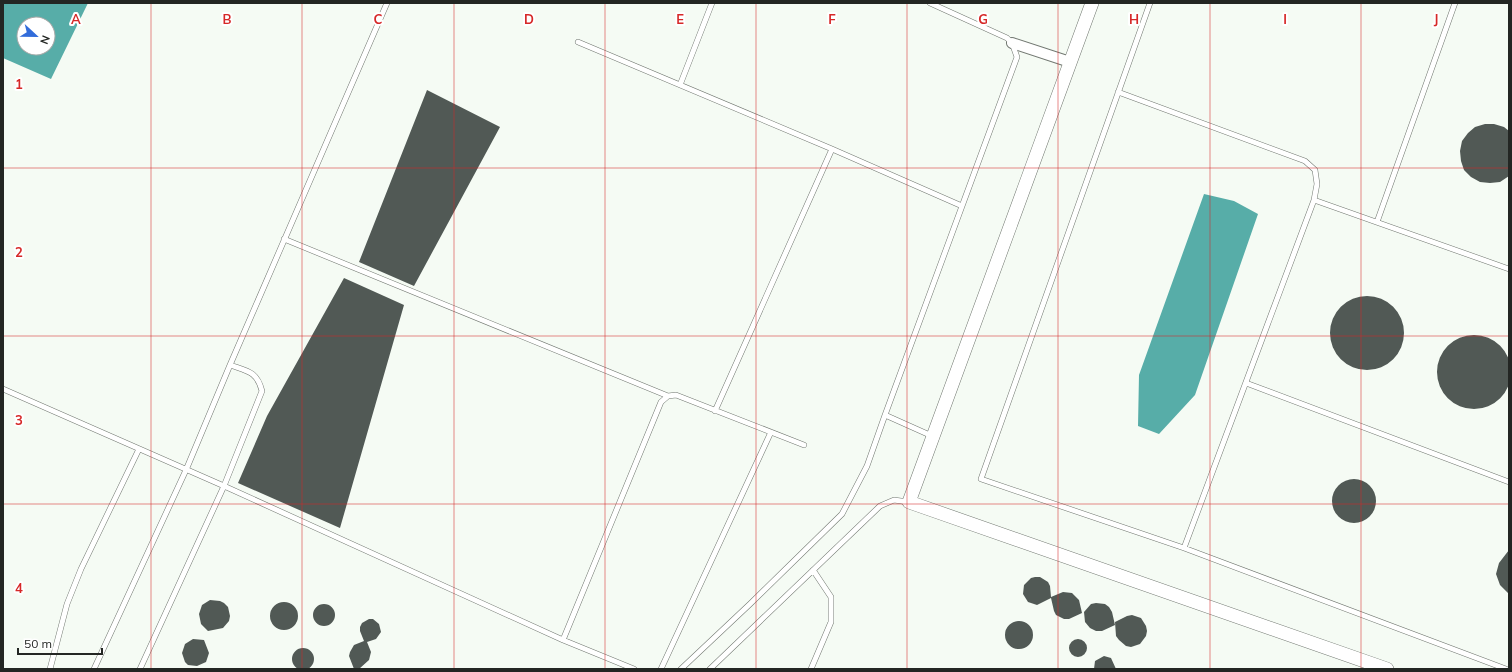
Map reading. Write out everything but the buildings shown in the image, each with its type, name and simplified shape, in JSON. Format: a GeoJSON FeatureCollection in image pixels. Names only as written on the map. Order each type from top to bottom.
{"type":"FeatureCollection","features":[{"type":"Feature","properties":{"kind":"street"},"geometry":{"type":"LineString","coordinates":[[1092,3],[909,502],[1387,669]]}},
{"type":"Feature","properties":{"kind":"street"},"geometry":{"type":"LineString","coordinates":[[1012,43],[1070,62]]}},
{"type":"Feature","properties":{"kind":"lane"},"geometry":{"type":"LineString","coordinates":[[94,669],[186,470],[284,239],[387,3]]}},
{"type":"Feature","properties":{"kind":"lane"},"geometry":{"type":"LineString","coordinates":[[680,85],[712,3]]}},
{"type":"Feature","properties":{"kind":"lane"},"geometry":{"type":"LineString","coordinates":[[681,669],[842,514],[867,466],[1017,57],[1012,43],[1007,38],[930,3]]}},
{"type":"Feature","properties":{"kind":"lane"},"geometry":{"type":"LineString","coordinates":[[1150,3],[981,479],[1184,548],[1506,669]]}},
{"type":"Feature","properties":{"kind":"lane"},"geometry":{"type":"LineString","coordinates":[[1377,222],[1454,3]]}},
{"type":"Feature","properties":{"kind":"lane"},"geometry":{"type":"LineString","coordinates":[[578,42],[832,149],[962,206]]}},
{"type":"Feature","properties":{"kind":"lane"},"geometry":{"type":"LineString","coordinates":[[1118,92],[1305,161],[1315,170],[1317,184],[1314,200],[1184,548]]}},
{"type":"Feature","properties":{"kind":"lane"},"geometry":{"type":"LineString","coordinates":[[714,411],[832,149]]}},
{"type":"Feature","properties":{"kind":"lane"},"geometry":{"type":"LineString","coordinates":[[1314,200],[1509,269]]}},
{"type":"Feature","properties":{"kind":"lane"},"geometry":{"type":"LineString","coordinates":[[284,239],[668,396],[676,395],[804,445]]}},
{"type":"Feature","properties":{"kind":"lane"},"geometry":{"type":"LineString","coordinates":[[140,669],[224,486],[262,391],[260,382],[254,374],[230,365]]}},
{"type":"Feature","properties":{"kind":"lane"},"geometry":{"type":"LineString","coordinates":[[1246,383],[1509,482]]}},
{"type":"Feature","properties":{"kind":"lane"},"geometry":{"type":"LineString","coordinates":[[3,389],[224,486],[563,640],[634,669]]}},
{"type":"Feature","properties":{"kind":"lane"},"geometry":{"type":"LineString","coordinates":[[563,640],[661,402],[668,396]]}},
{"type":"Feature","properties":{"kind":"lane"},"geometry":{"type":"LineString","coordinates":[[885,415],[932,436]]}},
{"type":"Feature","properties":{"kind":"lane"},"geometry":{"type":"LineString","coordinates":[[661,669],[771,432]]}},
{"type":"Feature","properties":{"kind":"lane"},"geometry":{"type":"LineString","coordinates":[[50,669],[67,604],[81,569],[139,449]]}},
{"type":"Feature","properties":{"kind":"lane"},"geometry":{"type":"LineString","coordinates":[[710,669],[880,506],[894,500],[909,502]]}},
{"type":"Feature","properties":{"kind":"lane"},"geometry":{"type":"LineString","coordinates":[[811,669],[831,622],[831,597],[813,570]]}},
{"type":"Feature","properties":{"kind":"water"},"geometry":{"type":"Polygon","coordinates":[[[3,3],[88,3],[51,79],[3,58],[3,3]]]}},
{"type":"Feature","properties":{"kind":"water"},"geometry":{"type":"Polygon","coordinates":[[[1204,194],[1234,201],[1258,214],[1195,395],[1159,434],[1138,426],[1139,375],[1204,194]]]}}]}
